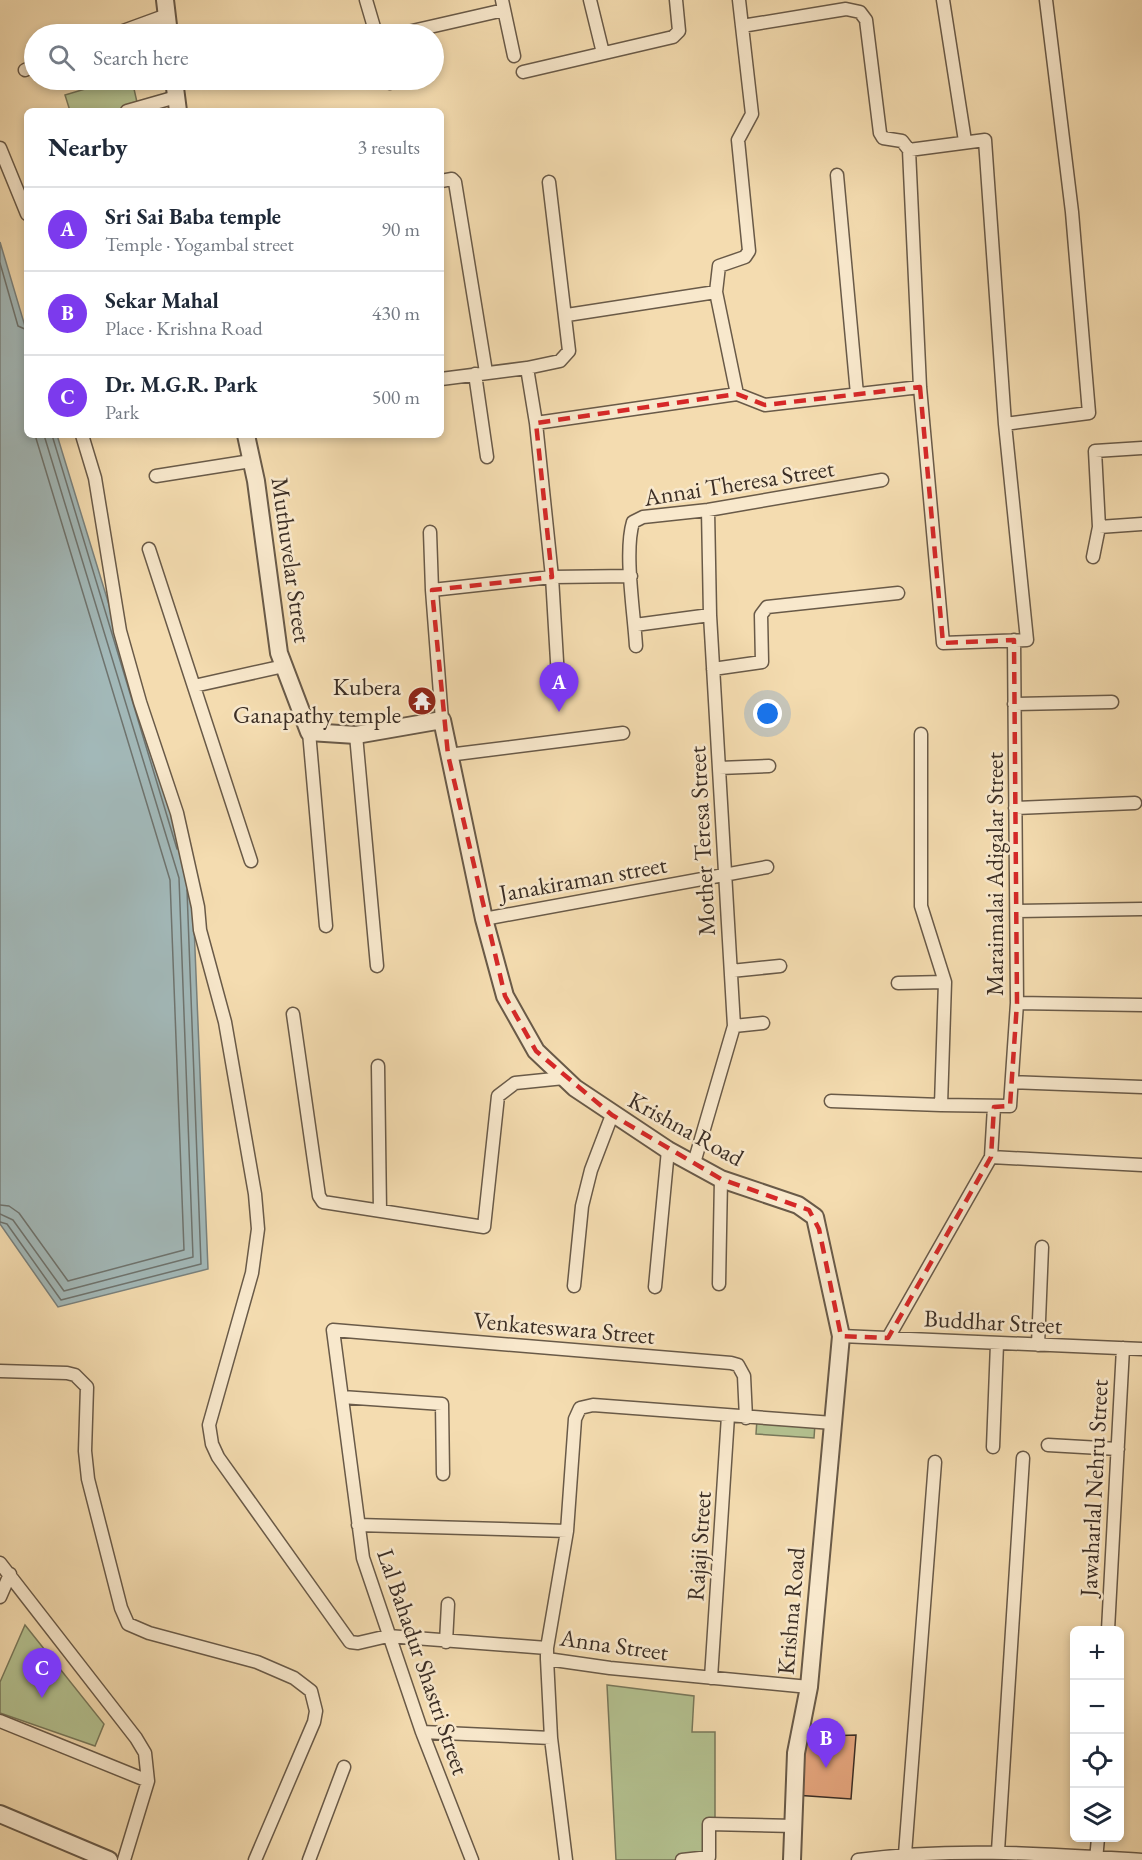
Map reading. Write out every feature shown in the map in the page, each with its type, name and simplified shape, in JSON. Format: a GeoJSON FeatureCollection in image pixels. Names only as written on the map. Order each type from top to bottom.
{"type":"FeatureCollection","features":[{"type":"Feature","properties":{"kind":"street"},"geometry":{"type":"LineString","coordinates":[[366,0],[373,24]]}},
{"type":"Feature","properties":{"kind":"street"},"geometry":{"type":"LineString","coordinates":[[590,0],[603,53]]}},
{"type":"Feature","properties":{"kind":"street"},"geometry":{"type":"LineString","coordinates":[[524,72],[673,37],[679,31],[680,23],[676,0]]}},
{"type":"Feature","properties":{"kind":"street"},"geometry":{"type":"LineString","coordinates":[[737,394],[716,292],[719,266],[745,257],[748,250],[738,140],[752,114],[739,0]]}},
{"type":"Feature","properties":{"kind":"street"},"geometry":{"type":"LineString","coordinates":[[942,0],[965,141]]}},
{"type":"Feature","properties":{"kind":"street"},"geometry":{"type":"LineString","coordinates":[[1005,424],[1089,413],[1072,212],[1047,0]]}},
{"type":"Feature","properties":{"kind":"street"},"geometry":{"type":"LineString","coordinates":[[435,24],[503,5],[514,56]]}},
{"type":"Feature","properties":{"kind":"street"},"geometry":{"type":"LineString","coordinates":[[135,24],[166,7],[168,24]]}},
{"type":"Feature","properties":{"kind":"street"},"geometry":{"type":"LineString","coordinates":[[742,26],[846,9],[860,12],[866,20],[880,133],[883,138],[906,143],[909,150],[920,387],[943,643],[1027,640],[1005,424],[985,140],[909,150]]}},
{"type":"Feature","properties":{"kind":"street"},"geometry":{"type":"LineString","coordinates":[[137,108],[176,96]]}},
{"type":"Feature","properties":{"kind":"street"},"geometry":{"type":"LineString","coordinates":[[0,148],[24,207]]}},
{"type":"Feature","properties":{"kind":"street"},"geometry":{"type":"LineString","coordinates":[[837,175],[857,394]]}},
{"type":"Feature","properties":{"kind":"street"},"geometry":{"type":"LineString","coordinates":[[444,180],[452,179],[455,182],[481,373],[487,457]]}},
{"type":"Feature","properties":{"kind":"street"},"geometry":{"type":"LineString","coordinates":[[444,379],[527,368],[566,357],[569,351],[567,315],[549,182]]}},
{"type":"Feature","properties":{"kind":"street"},"geometry":{"type":"LineString","coordinates":[[567,315],[716,292]]}},
{"type":"Feature","properties":{"kind":"street"},"geometry":{"type":"LineString","coordinates":[[527,368],[536,423],[552,577],[558,678]]}},
{"type":"Feature","properties":{"kind":"street"},"geometry":{"type":"LineString","coordinates":[[536,423],[737,394],[765,405],[920,387]]}},
{"type":"Feature","properties":{"kind":"street","name":"Anna Street"},"geometry":{"type":"LineString","coordinates":[[83,438],[95,478],[120,631],[140,702],[177,813],[198,907],[200,930],[225,1022],[255,1194],[258,1229],[252,1273],[212,1410],[210,1434],[218,1457],[345,1637],[358,1643],[388,1636],[547,1654],[711,1678],[809,1687]]}},
{"type":"Feature","properties":{"kind":"street","name":"Muthuvelar Street"},"geometry":{"type":"LineString","coordinates":[[247,438],[279,653],[309,732]]}},
{"type":"Feature","properties":{"kind":"street"},"geometry":{"type":"LineString","coordinates":[[1093,557],[1099,527],[1095,451],[1142,448]]}},
{"type":"Feature","properties":{"kind":"street"},"geometry":{"type":"LineString","coordinates":[[156,476],[251,461]]}},
{"type":"Feature","properties":{"kind":"street","name":"Annai Theresa Street"},"geometry":{"type":"LineString","coordinates":[[636,646],[631,576],[633,522],[643,517],[708,510],[882,480]]}},
{"type":"Feature","properties":{"kind":"street","name":"Mother Teresa Street"},"geometry":{"type":"LineString","coordinates":[[694,1163],[734,1026],[710,615],[708,510]]}},
{"type":"Feature","properties":{"kind":"street"},"geometry":{"type":"LineString","coordinates":[[1099,527],[1142,524]]}},
{"type":"Feature","properties":{"kind":"street"},"geometry":{"type":"LineString","coordinates":[[326,926],[309,732],[356,735],[442,720],[430,532]]}},
{"type":"Feature","properties":{"kind":"street"},"geometry":{"type":"LineString","coordinates":[[149,549],[251,861]]}},
{"type":"Feature","properties":{"kind":"street"},"geometry":{"type":"LineString","coordinates":[[432,590],[552,577],[631,576]]}},
{"type":"Feature","properties":{"kind":"street"},"geometry":{"type":"LineString","coordinates":[[713,669],[762,662],[761,615],[767,607],[898,593]]}},
{"type":"Feature","properties":{"kind":"street"},"geometry":{"type":"LineString","coordinates":[[635,625],[710,615]]}},
{"type":"Feature","properties":{"kind":"street","name":"Maraimalai Adigalar Street"},"geometry":{"type":"LineString","coordinates":[[993,1107],[1010,1107],[1017,1003],[1014,640]]}},
{"type":"Feature","properties":{"kind":"street"},"geometry":{"type":"LineString","coordinates":[[194,686],[284,666]]}},
{"type":"Feature","properties":{"kind":"street"},"geometry":{"type":"LineString","coordinates":[[1014,704],[1112,702]]}},
{"type":"Feature","properties":{"kind":"street","name":"Krishna Road"},"geometry":{"type":"LineString","coordinates":[[442,720],[484,919],[505,996],[536,1051],[564,1078],[612,1115],[668,1150],[721,1179],[798,1205],[815,1217],[841,1336],[809,1687],[796,1753],[792,1860]]}},
{"type":"Feature","properties":{"kind":"street"},"geometry":{"type":"LineString","coordinates":[[448,755],[622,733]]}},
{"type":"Feature","properties":{"kind":"street"},"geometry":{"type":"LineString","coordinates":[[921,734],[921,906],[945,982],[941,1105]]}},
{"type":"Feature","properties":{"kind":"street"},"geometry":{"type":"LineString","coordinates":[[356,735],[377,966]]}},
{"type":"Feature","properties":{"kind":"street"},"geometry":{"type":"LineString","coordinates":[[719,768],[769,766]]}},
{"type":"Feature","properties":{"kind":"street"},"geometry":{"type":"LineString","coordinates":[[1015,808],[1135,804]]}},
{"type":"Feature","properties":{"kind":"street","name":"Janakiraman street"},"geometry":{"type":"LineString","coordinates":[[484,919],[767,867]]}},
{"type":"Feature","properties":{"kind":"street"},"geometry":{"type":"LineString","coordinates":[[1017,911],[1142,909]]}},
{"type":"Feature","properties":{"kind":"street"},"geometry":{"type":"LineString","coordinates":[[731,971],[780,966]]}},
{"type":"Feature","properties":{"kind":"street"},"geometry":{"type":"LineString","coordinates":[[898,983],[945,982]]}},
{"type":"Feature","properties":{"kind":"street"},"geometry":{"type":"LineString","coordinates":[[1017,1003],[1142,1005]]}},
{"type":"Feature","properties":{"kind":"street"},"geometry":{"type":"LineString","coordinates":[[293,1014],[319,1196],[323,1202],[484,1227],[498,1096],[515,1083],[564,1078]]}},
{"type":"Feature","properties":{"kind":"street"},"geometry":{"type":"LineString","coordinates":[[734,1026],[763,1023]]}},
{"type":"Feature","properties":{"kind":"street"},"geometry":{"type":"LineString","coordinates":[[378,1066],[380,1211]]}},
{"type":"Feature","properties":{"kind":"street"},"geometry":{"type":"LineString","coordinates":[[1012,1082],[1142,1087]]}},
{"type":"Feature","properties":{"kind":"street"},"geometry":{"type":"LineString","coordinates":[[831,1101],[993,1107],[991,1157],[888,1338]]}},
{"type":"Feature","properties":{"kind":"street"},"geometry":{"type":"LineString","coordinates":[[574,1286],[582,1206],[591,1170],[612,1115]]}},
{"type":"Feature","properties":{"kind":"street"},"geometry":{"type":"LineString","coordinates":[[655,1287],[668,1150]]}},
{"type":"Feature","properties":{"kind":"street"},"geometry":{"type":"LineString","coordinates":[[991,1157],[1142,1165]]}},
{"type":"Feature","properties":{"kind":"street"},"geometry":{"type":"LineString","coordinates":[[719,1284],[721,1179]]}},
{"type":"Feature","properties":{"kind":"street"},"geometry":{"type":"LineString","coordinates":[[1038,1345],[1042,1247]]}},
{"type":"Feature","properties":{"kind":"street","name":"Lal Bahadur Shastri Street"},"geometry":{"type":"LineString","coordinates":[[333,1330],[363,1558],[422,1732],[472,1860]]}},
{"type":"Feature","properties":{"kind":"street","name":"Venkateswara Street"},"geometry":{"type":"LineString","coordinates":[[333,1330],[731,1363],[738,1365],[744,1376],[746,1418]]}},
{"type":"Feature","properties":{"kind":"street","name":"Buddhar Street"},"geometry":{"type":"LineString","coordinates":[[841,1336],[1142,1348]]}},
{"type":"Feature","properties":{"kind":"street"},"geometry":{"type":"LineString","coordinates":[[993,1448],[998,1344]]}},
{"type":"Feature","properties":{"kind":"street","name":"Jawaharlal Nehru Street"},"geometry":{"type":"LineString","coordinates":[[1108,1626],[1123,1348]]}},
{"type":"Feature","properties":{"kind":"street"},"geometry":{"type":"LineString","coordinates":[[0,1371],[68,1373],[75,1375],[87,1387],[85,1451],[88,1479],[121,1608],[128,1624],[149,1633],[257,1662],[294,1678],[311,1691],[316,1712],[314,1722],[255,1860]]}},
{"type":"Feature","properties":{"kind":"street"},"geometry":{"type":"LineString","coordinates":[[342,1397],[442,1404],[443,1474]]}},
{"type":"Feature","properties":{"kind":"street"},"geometry":{"type":"LineString","coordinates":[[566,1860],[551,1738],[547,1654],[567,1531],[575,1419],[579,1408],[593,1406],[832,1424]]}},
{"type":"Feature","properties":{"kind":"street","name":"Rajaji Street"},"geometry":{"type":"LineString","coordinates":[[711,1678],[729,1416]]}},
{"type":"Feature","properties":{"kind":"street"},"geometry":{"type":"LineString","coordinates":[[1048,1445],[1118,1449]]}},
{"type":"Feature","properties":{"kind":"street"},"geometry":{"type":"LineString","coordinates":[[998,1851],[1023,1458]]}},
{"type":"Feature","properties":{"kind":"street"},"geometry":{"type":"LineString","coordinates":[[905,1854],[935,1462]]}},
{"type":"Feature","properties":{"kind":"street"},"geometry":{"type":"LineString","coordinates":[[358,1525],[567,1531]]}},
{"type":"Feature","properties":{"kind":"street"},"geometry":{"type":"LineString","coordinates":[[0,1563],[136,1738],[145,1753],[148,1781],[124,1860]]}},
{"type":"Feature","properties":{"kind":"street"},"geometry":{"type":"LineString","coordinates":[[0,1597],[10,1574]]}},
{"type":"Feature","properties":{"kind":"street"},"geometry":{"type":"LineString","coordinates":[[446,1642],[448,1604]]}},
{"type":"Feature","properties":{"kind":"street"},"geometry":{"type":"LineString","coordinates":[[0,1721],[148,1781]]}},
{"type":"Feature","properties":{"kind":"street"},"geometry":{"type":"LineString","coordinates":[[422,1732],[551,1738]]}},
{"type":"Feature","properties":{"kind":"street"},"geometry":{"type":"LineString","coordinates":[[309,1860],[344,1767]]}},
{"type":"Feature","properties":{"kind":"street"},"geometry":{"type":"LineString","coordinates":[[0,1814],[109,1860]]}},
{"type":"Feature","properties":{"kind":"street"},"geometry":{"type":"LineString","coordinates":[[682,1860],[709,1857],[709,1824],[794,1826]]}},
{"type":"Feature","properties":{"kind":"street"},"geometry":{"type":"LineString","coordinates":[[1097,1859],[1098,1842]]}},
{"type":"Feature","properties":{"kind":"street"},"geometry":{"type":"LineString","coordinates":[[858,1860],[905,1854],[998,1851],[1097,1859],[1142,1860]]}},
{"type":"Feature","properties":{"kind":"highlighted area"},"geometry":{"type":"Polygon","coordinates":[[[920,387],[943,643],[1014,640],[1017,1003],[1010,1106],[994,1107],[991,1157],[888,1338],[841,1336],[819,1229],[809,1210],[721,1179],[612,1115],[536,1051],[505,996],[448,755],[432,590],[552,577],[536,423],[737,394],[765,405],[920,387]]]}},
{"type":"Feature","properties":{"kind":"green space"},"geometry":{"type":"Polygon","coordinates":[[[82,90],[134,90],[138,108],[69,108],[65,95],[82,90]]]}},
{"type":"Feature","properties":{"kind":"green space"},"geometry":{"type":"Polygon","coordinates":[[[757,1419],[815,1424],[814,1438],[756,1434],[757,1419]]]}},
{"type":"Feature","properties":{"kind":"green space"},"geometry":{"type":"Polygon","coordinates":[[[25,1625],[104,1724],[95,1746],[0,1713],[0,1682],[25,1625]]]}},
{"type":"Feature","properties":{"kind":"green space"},"geometry":{"type":"Polygon","coordinates":[[[607,1685],[694,1696],[692,1732],[715,1732],[715,1830],[702,1860],[616,1860],[607,1685]]]}},
{"type":"Feature","properties":{"kind":"water"},"geometry":{"type":"Polygon","coordinates":[[[0,242],[24,323],[24,438],[58,438],[192,876],[208,1269],[58,1307],[0,1224],[0,242]]]}},
{"type":"Feature","properties":{"kind":"building"},"geometry":{"type":"Polygon","coordinates":[[[856,1735],[851,1799],[795,1795],[803,1739],[825,1742],[826,1736],[856,1735]]]}},
{"type":"Feature","properties":{"kind":"place","name":"Kubera Ganapathy temple"},"geometry":{"type":"Point","coordinates":[422,701]}},
{"type":"Feature","properties":{"kind":"place","name":"Sri Sai Baba temple"},"geometry":{"type":"Point","coordinates":[559,712]}},
{"type":"Feature","properties":{"kind":"place","name":"Dr. M.G.R. Park"},"geometry":{"type":"Point","coordinates":[42,1698]}},
{"type":"Feature","properties":{"kind":"place","name":"Sekar Mahal"},"geometry":{"type":"Point","coordinates":[826,1768]}}]}
